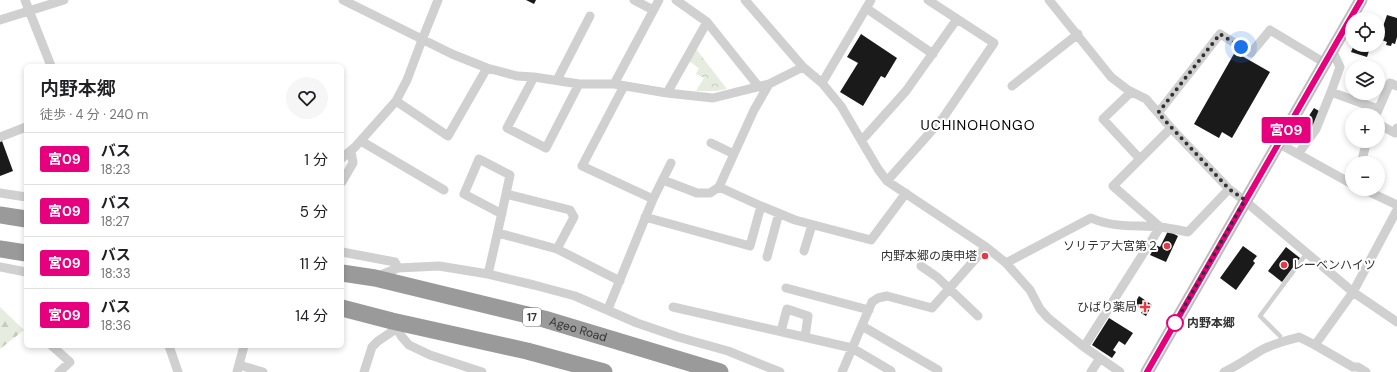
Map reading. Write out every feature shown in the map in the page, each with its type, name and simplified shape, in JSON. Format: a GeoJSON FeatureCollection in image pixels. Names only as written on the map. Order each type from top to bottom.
{"type":"FeatureCollection","features":[{"type":"Feature","properties":{"kind":"highway"},"geometry":{"type":"LineString","coordinates":[[0,215],[24,219]]}},
{"type":"Feature","properties":{"kind":"highway"},"geometry":{"type":"LineString","coordinates":[[0,249],[24,253]]}},
{"type":"Feature","properties":{"kind":"highway","name":"Ageo Road"},"geometry":{"type":"LineString","coordinates":[[344,273],[375,278],[544,319],[720,372]]}},
{"type":"Feature","properties":{"kind":"highway"},"geometry":{"type":"LineString","coordinates":[[344,309],[394,325],[527,351],[604,372]]}},
{"type":"Feature","properties":{"kind":"street"},"geometry":{"type":"LineString","coordinates":[[25,0],[50,64]]}},
{"type":"Feature","properties":{"kind":"street"},"geometry":{"type":"LineString","coordinates":[[0,20],[64,0]]}},
{"type":"Feature","properties":{"kind":"street"},"geometry":{"type":"LineString","coordinates":[[343,0],[452,54],[487,68],[517,76],[579,84],[614,84],[667,93],[713,98],[769,84],[803,67]]}},
{"type":"Feature","properties":{"kind":"street"},"geometry":{"type":"LineString","coordinates":[[344,156],[361,141],[396,101],[407,80],[438,0]]}},
{"type":"Feature","properties":{"kind":"street"},"geometry":{"type":"LineString","coordinates":[[634,0],[654,10]]}},
{"type":"Feature","properties":{"kind":"street"},"geometry":{"type":"LineString","coordinates":[[614,84],[659,0]]}},
{"type":"Feature","properties":{"kind":"street"},"geometry":{"type":"LineString","coordinates":[[676,0],[707,22],[759,87]]}},
{"type":"Feature","properties":{"kind":"street"},"geometry":{"type":"LineString","coordinates":[[745,0],[803,67],[822,83],[841,106],[878,169],[887,180],[986,247],[1006,263],[1030,290],[1035,302],[1048,318],[1084,347],[1120,372]]}},
{"type":"Feature","properties":{"kind":"street"},"geometry":{"type":"LineString","coordinates":[[887,180],[943,118],[994,43],[928,0]]}},
{"type":"Feature","properties":{"kind":"street"},"geometry":{"type":"LineString","coordinates":[[1049,0],[1078,34],[1111,77],[1131,92],[1146,100],[1229,189],[1245,200],[1353,292],[1397,322]]}},
{"type":"Feature","properties":{"kind":"street"},"geometry":{"type":"LineString","coordinates":[[1147,372],[1361,0]]}},
{"type":"Feature","properties":{"kind":"street"},"geometry":{"type":"LineString","coordinates":[[822,83],[869,4],[933,54]]}},
{"type":"Feature","properties":{"kind":"street"},"geometry":{"type":"LineString","coordinates":[[557,80],[590,16]]}},
{"type":"Feature","properties":{"kind":"street"},"geometry":{"type":"LineString","coordinates":[[862,140],[906,90],[957,19]]}},
{"type":"Feature","properties":{"kind":"street"},"geometry":{"type":"LineString","coordinates":[[667,93],[707,22]]}},
{"type":"Feature","properties":{"kind":"street"},"geometry":{"type":"LineString","coordinates":[[1158,113],[1220,34],[1251,53],[1270,30],[1325,62]]}},
{"type":"Feature","properties":{"kind":"street"},"geometry":{"type":"LineString","coordinates":[[1012,86],[1078,34]]}},
{"type":"Feature","properties":{"kind":"street"},"geometry":{"type":"LineString","coordinates":[[1298,154],[1316,128],[1340,67],[1332,50]]}},
{"type":"Feature","properties":{"kind":"street"},"geometry":{"type":"LineString","coordinates":[[396,101],[448,136],[487,68]]}},
{"type":"Feature","properties":{"kind":"street"},"geometry":{"type":"LineString","coordinates":[[534,77],[507,128],[546,148],[579,84]]}},
{"type":"Feature","properties":{"kind":"street"},"geometry":{"type":"LineString","coordinates":[[1379,108],[1390,83],[1397,86]]}},
{"type":"Feature","properties":{"kind":"street"},"geometry":{"type":"LineString","coordinates":[[663,180],[697,193],[710,193],[719,187],[754,110],[769,84]]}},
{"type":"Feature","properties":{"kind":"street"},"geometry":{"type":"LineString","coordinates":[[624,86],[582,166],[653,199]]}},
{"type":"Feature","properties":{"kind":"street"},"geometry":{"type":"LineString","coordinates":[[1131,92],[1103,119],[1140,159]]}},
{"type":"Feature","properties":{"kind":"street"},"geometry":{"type":"LineString","coordinates":[[1331,92],[1368,108]]}},
{"type":"Feature","properties":{"kind":"street"},"geometry":{"type":"LineString","coordinates":[[1160,227],[1113,186],[1171,128]]}},
{"type":"Feature","properties":{"kind":"street"},"geometry":{"type":"LineString","coordinates":[[1385,128],[1395,133],[1397,128]]}},
{"type":"Feature","properties":{"kind":"street"},"geometry":{"type":"LineString","coordinates":[[0,137],[24,129]]}},
{"type":"Feature","properties":{"kind":"street"},"geometry":{"type":"LineString","coordinates":[[361,141],[444,190]]}},
{"type":"Feature","properties":{"kind":"street"},"geometry":{"type":"LineString","coordinates":[[1278,142],[1345,180]]}},
{"type":"Feature","properties":{"kind":"street"},"geometry":{"type":"LineString","coordinates":[[711,143],[734,154]]}},
{"type":"Feature","properties":{"kind":"street"},"geometry":{"type":"LineString","coordinates":[[344,179],[353,163],[351,151]]}},
{"type":"Feature","properties":{"kind":"street"},"geometry":{"type":"LineString","coordinates":[[488,274],[498,233],[502,214],[510,174],[480,159],[464,194],[502,214]]}},
{"type":"Feature","properties":{"kind":"street"},"geometry":{"type":"LineString","coordinates":[[608,309],[645,217],[671,163]]}},
{"type":"Feature","properties":{"kind":"street"},"geometry":{"type":"LineString","coordinates":[[719,187],[795,220],[871,240],[906,194]]}},
{"type":"Feature","properties":{"kind":"street"},"geometry":{"type":"LineString","coordinates":[[1006,263],[1092,218],[1109,224],[1160,227],[1188,232],[1229,189]]}},
{"type":"Feature","properties":{"kind":"street"},"geometry":{"type":"LineString","coordinates":[[0,193],[24,196]]}},
{"type":"Feature","properties":{"kind":"street"},"geometry":{"type":"LineString","coordinates":[[506,194],[570,210],[574,217],[557,249]]}},
{"type":"Feature","properties":{"kind":"street"},"geometry":{"type":"LineString","coordinates":[[1378,196],[1397,205]]}},
{"type":"Feature","properties":{"kind":"street"},"geometry":{"type":"LineString","coordinates":[[645,217],[750,246],[761,206]]}},
{"type":"Feature","properties":{"kind":"street"},"geometry":{"type":"LineString","coordinates":[[1315,345],[1353,292],[1394,225],[1397,210]]}},
{"type":"Feature","properties":{"kind":"street"},"geometry":{"type":"LineString","coordinates":[[767,257],[779,213]]}},
{"type":"Feature","properties":{"kind":"street"},"geometry":{"type":"LineString","coordinates":[[804,251],[812,225]]}},
{"type":"Feature","properties":{"kind":"street"},"geometry":{"type":"LineString","coordinates":[[1084,347],[1160,227]]}},
{"type":"Feature","properties":{"kind":"street"},"geometry":{"type":"LineString","coordinates":[[498,233],[557,249],[620,281]]}},
{"type":"Feature","properties":{"kind":"street"},"geometry":{"type":"LineString","coordinates":[[842,372],[872,302],[878,298],[887,296],[932,308],[986,247]]}},
{"type":"Feature","properties":{"kind":"street"},"geometry":{"type":"LineString","coordinates":[[344,252],[395,262],[398,268]]}},
{"type":"Feature","properties":{"kind":"street"},"geometry":{"type":"LineString","coordinates":[[375,278],[398,268],[439,266],[488,274],[575,296],[608,309],[637,323],[728,352],[780,372]]}},
{"type":"Feature","properties":{"kind":"street"},"geometry":{"type":"LineString","coordinates":[[921,266],[937,277],[978,316]]}},
{"type":"Feature","properties":{"kind":"street"},"geometry":{"type":"LineString","coordinates":[[0,267],[24,272]]}},
{"type":"Feature","properties":{"kind":"street"},"geometry":{"type":"LineString","coordinates":[[786,288],[869,310]]}},
{"type":"Feature","properties":{"kind":"street"},"geometry":{"type":"LineString","coordinates":[[673,307],[852,348],[891,371]]}},
{"type":"Feature","properties":{"kind":"street"},"geometry":{"type":"LineString","coordinates":[[781,331],[787,309],[808,316],[804,337]]}},
{"type":"Feature","properties":{"kind":"street"},"geometry":{"type":"LineString","coordinates":[[364,372],[372,347],[394,325],[409,345],[430,355],[482,372]]}},
{"type":"Feature","properties":{"kind":"street"},"geometry":{"type":"LineString","coordinates":[[862,326],[938,370]]}},
{"type":"Feature","properties":{"kind":"street"},"geometry":{"type":"LineString","coordinates":[[1224,372],[1241,364],[1261,350],[1299,337],[1352,367],[1366,372]]}},
{"type":"Feature","properties":{"kind":"street"},"geometry":{"type":"LineString","coordinates":[[54,348],[70,362],[59,372]]}},
{"type":"Feature","properties":{"kind":"street"},"geometry":{"type":"LineString","coordinates":[[169,348],[178,372]]}},
{"type":"Feature","properties":{"kind":"street"},"geometry":{"type":"LineString","coordinates":[[243,348],[238,368],[263,372]]}},
{"type":"Feature","properties":{"kind":"street"},"geometry":{"type":"LineString","coordinates":[[1091,372],[1100,358]]}},
{"type":"Feature","properties":{"kind":"lane"},"geometry":{"type":"LineString","coordinates":[[1280,336],[1260,316],[1307,253]]}},
{"type":"Feature","properties":{"kind":"green space"},"geometry":{"type":"Polygon","coordinates":[[[696,49],[727,89],[716,91],[696,91],[704,78],[696,74],[699,68],[689,61],[696,49]]]}},
{"type":"Feature","properties":{"kind":"green space"},"geometry":{"type":"Polygon","coordinates":[[[0,307],[24,330],[0,349],[0,307]]]}},
{"type":"Feature","properties":{"kind":"building"},"geometry":{"type":"Polygon","coordinates":[[[526,0],[536,0],[534,4],[526,0]]]}},
{"type":"Feature","properties":{"kind":"building"},"geometry":{"type":"Polygon","coordinates":[[[1387,15],[1397,18],[1397,37],[1395,44],[1392,43],[1391,46],[1386,45],[1387,42],[1385,41],[1385,21],[1387,15]]]}},
{"type":"Feature","properties":{"kind":"building"},"geometry":{"type":"Polygon","coordinates":[[[861,34],[897,58],[885,78],[881,76],[863,106],[840,92],[858,63],[847,57],[861,34]]]}},
{"type":"Feature","properties":{"kind":"building"},"geometry":{"type":"Polygon","coordinates":[[[1235,52],[1270,72],[1232,138],[1222,132],[1219,138],[1194,124],[1235,52]]]}},
{"type":"Feature","properties":{"kind":"building"},"geometry":{"type":"Polygon","coordinates":[[[1351,52],[1369,52],[1367,57],[1351,52]]]}},
{"type":"Feature","properties":{"kind":"building"},"geometry":{"type":"Polygon","coordinates":[[[1314,108],[1319,111],[1314,126],[1302,144],[1294,139],[1314,108]]]}},
{"type":"Feature","properties":{"kind":"building"},"geometry":{"type":"Polygon","coordinates":[[[2,141],[13,171],[0,176],[0,142],[2,141]]]}},
{"type":"Feature","properties":{"kind":"building","name":"ソリテア大宮第２"},"geometry":{"type":"Polygon","coordinates":[[[1168,231],[1178,236],[1166,262],[1150,255],[1156,245],[1160,247],[1168,231]]]}},
{"type":"Feature","properties":{"kind":"building"},"geometry":{"type":"Polygon","coordinates":[[[1243,246],[1257,256],[1253,261],[1255,263],[1236,290],[1220,278],[1243,246]]]}},
{"type":"Feature","properties":{"kind":"building","name":"レーベンハイツ"},"geometry":{"type":"Polygon","coordinates":[[[1286,247],[1300,258],[1282,282],[1268,271],[1286,247]]]}},
{"type":"Feature","properties":{"kind":"building"},"geometry":{"type":"Polygon","coordinates":[[[1139,296],[1152,305],[1146,316],[1141,313],[1143,310],[1134,305],[1139,296]]]}},
{"type":"Feature","properties":{"kind":"building"},"geometry":{"type":"Polygon","coordinates":[[[1109,318],[1133,333],[1125,345],[1119,341],[1113,350],[1116,352],[1112,358],[1092,345],[1109,318]]]}},
{"type":"Feature","properties":{"kind":"bus line","name":"宮09"},"geometry":{"type":"LineString","coordinates":[[1147,372],[1361,0]]}},
{"type":"Feature","properties":{"kind":"place","name":"ソリテア大宮第２"},"geometry":{"type":"Point","coordinates":[1167,246]}},
{"type":"Feature","properties":{"kind":"place","name":"内野本郷の庚申塔"},"geometry":{"type":"Point","coordinates":[985,256]}},
{"type":"Feature","properties":{"kind":"place","name":"レーベンハイツ"},"geometry":{"type":"Point","coordinates":[1284,265]}},
{"type":"Feature","properties":{"kind":"place","name":"ひばり薬局"},"geometry":{"type":"Point","coordinates":[1145,307]}},
{"type":"Feature","properties":{"kind":"place","name":"内野本郷"},"geometry":{"type":"Point","coordinates":[1175,323]}},
{"type":"Feature","properties":{"kind":"district","name":"UCHINOHONGO"},"geometry":{"type":"Point","coordinates":[978,125]}},
{"type":"Feature","properties":{"kind":"route"},"geometry":{"type":"LineString","coordinates":[[1175,323],[1245,200],[1229,189],[1158,113],[1220,34],[1241,47]]}}]}
